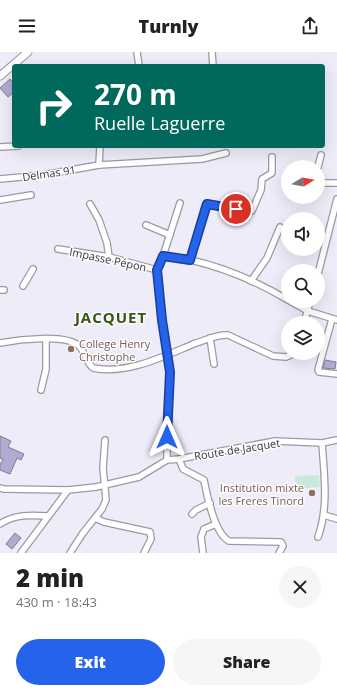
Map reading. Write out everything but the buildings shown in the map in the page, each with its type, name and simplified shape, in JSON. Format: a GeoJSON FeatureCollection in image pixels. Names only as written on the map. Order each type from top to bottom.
{"type":"FeatureCollection","features":[{"type":"Feature","properties":{"kind":"main road"},"geometry":{"type":"LineString","coordinates":[[14,64],[28,52]]}},
{"type":"Feature","properties":{"kind":"main road"},"geometry":{"type":"LineString","coordinates":[[20,64],[33,52]]}},
{"type":"Feature","properties":{"kind":"main road"},"geometry":{"type":"LineString","coordinates":[[0,76],[12,66]]}},
{"type":"Feature","properties":{"kind":"main road"},"geometry":{"type":"LineString","coordinates":[[0,82],[12,71]]}},
{"type":"Feature","properties":{"kind":"street"},"geometry":{"type":"LineString","coordinates":[[137,52],[139,64]]}},
{"type":"Feature","properties":{"kind":"street"},"geometry":{"type":"LineString","coordinates":[[212,52],[213,64]]}},
{"type":"Feature","properties":{"kind":"street"},"geometry":{"type":"LineString","coordinates":[[0,148],[12,147]]}},
{"type":"Feature","properties":{"kind":"street"},"geometry":{"type":"LineString","coordinates":[[98,165],[100,148]]}},
{"type":"Feature","properties":{"kind":"street","name":"Delmas 91"},"geometry":{"type":"LineString","coordinates":[[0,180],[43,175],[98,165],[209,158],[226,153]]}},
{"type":"Feature","properties":{"kind":"street"},"geometry":{"type":"LineString","coordinates":[[320,160],[321,155]]}},
{"type":"Feature","properties":{"kind":"street"},"geometry":{"type":"LineString","coordinates":[[190,260],[207,204],[251,212],[261,190],[262,179],[272,173],[272,157]]}},
{"type":"Feature","properties":{"kind":"street"},"geometry":{"type":"LineString","coordinates":[[325,183],[337,183]]}},
{"type":"Feature","properties":{"kind":"street"},"geometry":{"type":"LineString","coordinates":[[0,200],[31,195]]}},
{"type":"Feature","properties":{"kind":"street"},"geometry":{"type":"LineString","coordinates":[[321,264],[337,200]]}},
{"type":"Feature","properties":{"kind":"street"},"geometry":{"type":"LineString","coordinates":[[167,460],[167,415],[170,372],[162,320],[157,270],[170,236],[180,203]]}},
{"type":"Feature","properties":{"kind":"street"},"geometry":{"type":"LineString","coordinates":[[90,204],[99,220],[107,243],[109,257]]}},
{"type":"Feature","properties":{"kind":"street"},"geometry":{"type":"LineString","coordinates":[[146,225],[170,236]]}},
{"type":"Feature","properties":{"kind":"street"},"geometry":{"type":"LineString","coordinates":[[251,281],[267,258],[280,227]]}},
{"type":"Feature","properties":{"kind":"street"},"geometry":{"type":"LineString","coordinates":[[330,232],[337,234]]}},
{"type":"Feature","properties":{"kind":"street","name":"Impasse Pépon"},"geometry":{"type":"LineString","coordinates":[[58,249],[109,257],[157,270]]}},
{"type":"Feature","properties":{"kind":"street"},"geometry":{"type":"LineString","coordinates":[[163,256],[190,260],[228,271],[281,296]]}},
{"type":"Feature","properties":{"kind":"street"},"geometry":{"type":"LineString","coordinates":[[23,286],[33,269]]}},
{"type":"Feature","properties":{"kind":"street"},"geometry":{"type":"LineString","coordinates":[[303,308],[334,320],[318,370],[319,372],[337,374]]}},
{"type":"Feature","properties":{"kind":"street"},"geometry":{"type":"LineString","coordinates":[[306,316],[309,308]]}},
{"type":"Feature","properties":{"kind":"street"},"geometry":{"type":"LineString","coordinates":[[0,343],[46,339],[66,340],[73,342],[80,347],[89,364],[93,368],[109,369],[138,366],[224,334],[273,356],[281,358]]}},
{"type":"Feature","properties":{"kind":"street"},"geometry":{"type":"LineString","coordinates":[[210,338],[214,364]]}},
{"type":"Feature","properties":{"kind":"street"},"geometry":{"type":"LineString","coordinates":[[42,390],[46,369],[46,339]]}},
{"type":"Feature","properties":{"kind":"street"},"geometry":{"type":"LineString","coordinates":[[70,553],[83,533],[102,509],[106,500],[103,468],[105,440]]}},
{"type":"Feature","properties":{"kind":"street","name":"Route de Jacquet"},"geometry":{"type":"LineString","coordinates":[[0,488],[81,490],[139,476],[167,460],[275,441],[322,442],[337,440]]}},
{"type":"Feature","properties":{"kind":"street"},"geometry":{"type":"LineString","coordinates":[[318,537],[324,515],[325,492],[322,442]]}},
{"type":"Feature","properties":{"kind":"street"},"geometry":{"type":"LineString","coordinates":[[179,459],[183,469],[204,480],[216,524],[224,538],[229,541],[281,542],[283,546],[279,553]]}},
{"type":"Feature","properties":{"kind":"street"},"geometry":{"type":"LineString","coordinates":[[21,553],[68,490]]}},
{"type":"Feature","properties":{"kind":"street"},"geometry":{"type":"LineString","coordinates":[[192,514],[196,510],[210,503]]}},
{"type":"Feature","properties":{"kind":"street"},"geometry":{"type":"LineString","coordinates":[[324,515],[337,519]]}},
{"type":"Feature","properties":{"kind":"street"},"geometry":{"type":"LineString","coordinates":[[0,524],[8,519],[19,516],[48,516]]}},
{"type":"Feature","properties":{"kind":"street"},"geometry":{"type":"LineString","coordinates":[[95,518],[104,522],[150,532],[151,539],[144,553]]}},
{"type":"Feature","properties":{"kind":"street"},"geometry":{"type":"LineString","coordinates":[[203,553],[202,532],[204,529],[216,524]]}},
{"type":"Feature","properties":{"kind":"green space"},"geometry":{"type":"Polygon","coordinates":[[[319,475],[320,487],[296,489],[295,476],[319,475]]]}},
{"type":"Feature","properties":{"kind":"place","name":"College Henry Christophe"},"geometry":{"type":"Point","coordinates":[71,349]}},
{"type":"Feature","properties":{"kind":"place","name":"Institution mixte les Freres Tinord"},"geometry":{"type":"Point","coordinates":[312,493]}},
{"type":"Feature","properties":{"kind":"district","name":"JACQUET"},"geometry":{"type":"Point","coordinates":[111,317]}},
{"type":"Feature","properties":{"kind":"route"},"geometry":{"type":"LineString","coordinates":[[167,437],[170,372],[162,320],[161,295],[157,270],[163,256],[190,260],[207,204],[236,209]]}}]}
